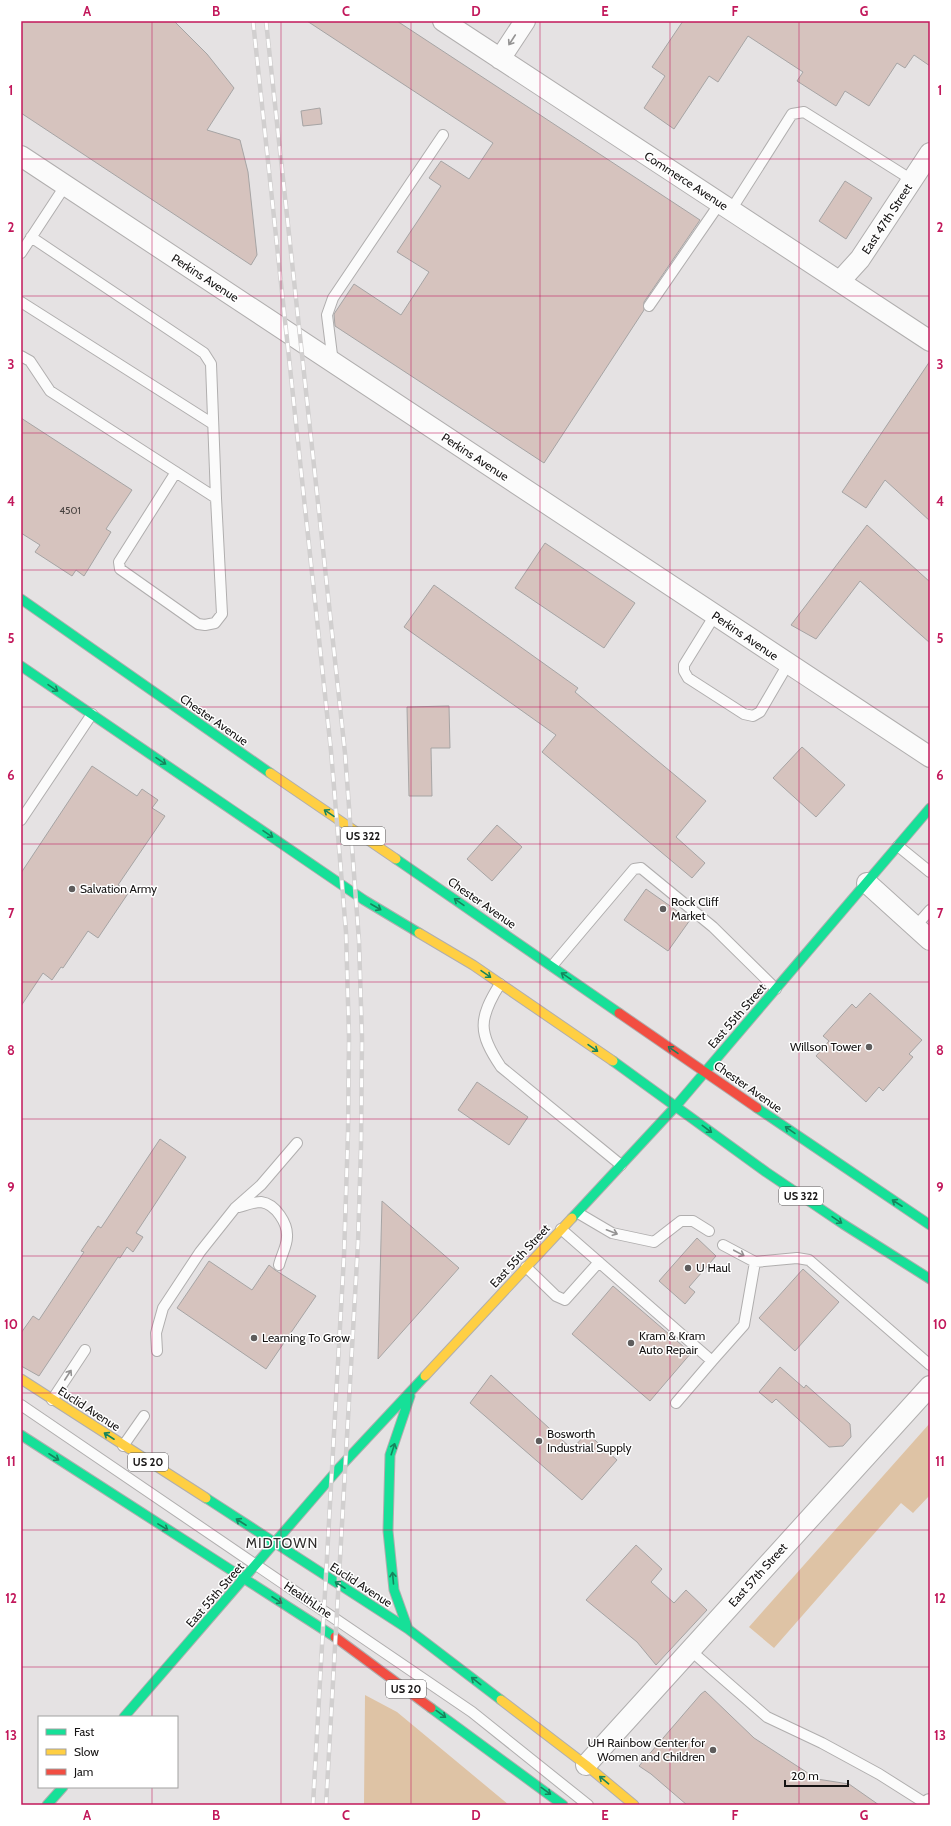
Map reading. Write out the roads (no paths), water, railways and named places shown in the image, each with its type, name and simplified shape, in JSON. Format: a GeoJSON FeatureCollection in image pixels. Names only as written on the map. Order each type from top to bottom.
{"type":"FeatureCollection","features":[{"type":"Feature","properties":{"kind":"main road","name":"Chester Avenue"},"geometry":{"type":"LineString","coordinates":[[21,599],[250,759],[862,1180],[930,1225]]}},
{"type":"Feature","properties":{"kind":"main road","name":"US 322"},"geometry":{"type":"LineString","coordinates":[[21,666],[364,900],[454,952],[676,1106],[779,1181],[843,1224],[930,1279]]}},
{"type":"Feature","properties":{"kind":"main road","name":"East 55th Street"},"geometry":{"type":"LineString","coordinates":[[125,1716],[257,1565],[340,1467],[676,1106],[930,808]]}},
{"type":"Feature","properties":{"kind":"main road","name":"Euclid Avenue"},"geometry":{"type":"LineString","coordinates":[[21,1380],[408,1629],[586,1765],[634,1805]]}},
{"type":"Feature","properties":{"kind":"main road"},"geometry":{"type":"LineString","coordinates":[[408,1629],[394,1590],[388,1531],[390,1456],[412,1389]]}},
{"type":"Feature","properties":{"kind":"main road","name":"US 20"},"geometry":{"type":"LineString","coordinates":[[21,1435],[350,1648],[563,1805]]}},
{"type":"Feature","properties":{"kind":"main road"},"geometry":{"type":"LineString","coordinates":[[47,1805],[62,1788]]}},
{"type":"Feature","properties":{"kind":"street","name":"Commerce Avenue"},"geometry":{"type":"LineString","coordinates":[[443,21],[930,341]]}},
{"type":"Feature","properties":{"kind":"street"},"geometry":{"type":"LineString","coordinates":[[500,59],[525,21]]}},
{"type":"Feature","properties":{"kind":"street","name":"East 47th Street"},"geometry":{"type":"LineString","coordinates":[[840,281],[860,259],[930,153]]}},
{"type":"Feature","properties":{"kind":"street","name":"Perkins Avenue"},"geometry":{"type":"LineString","coordinates":[[21,156],[788,664],[916,746],[930,757]]}},
{"type":"Feature","properties":{"kind":"street"},"geometry":{"type":"LineString","coordinates":[[867,883],[930,940]]}},
{"type":"Feature","properties":{"kind":"street","name":"East 57th Street"},"geometry":{"type":"LineString","coordinates":[[586,1765],[930,1386]]}},
{"type":"Feature","properties":{"kind":"lane"},"geometry":{"type":"LineString","coordinates":[[649,306],[725,206],[792,114],[804,112],[912,180]]}},
{"type":"Feature","properties":{"kind":"lane"},"geometry":{"type":"LineString","coordinates":[[333,363],[327,315],[333,298],[443,135]]}},
{"type":"Feature","properties":{"kind":"lane"},"geometry":{"type":"LineString","coordinates":[[21,253],[65,186]]}},
{"type":"Feature","properties":{"kind":"lane"},"geometry":{"type":"LineString","coordinates":[[32,237],[204,353],[211,364],[222,614],[215,623],[205,625],[198,624],[120,569],[119,562],[176,472]]}},
{"type":"Feature","properties":{"kind":"lane"},"geometry":{"type":"LineString","coordinates":[[21,302],[213,424]]}},
{"type":"Feature","properties":{"kind":"lane"},"geometry":{"type":"LineString","coordinates":[[21,356],[30,361],[50,391],[216,498]]}},
{"type":"Feature","properties":{"kind":"lane"},"geometry":{"type":"LineString","coordinates":[[715,615],[684,666],[684,671],[688,678],[744,714],[753,716],[760,712],[788,664]]}},
{"type":"Feature","properties":{"kind":"lane"},"geometry":{"type":"LineString","coordinates":[[21,820],[92,714]]}},
{"type":"Feature","properties":{"kind":"lane"},"geometry":{"type":"LineString","coordinates":[[898,846],[930,872]]}},
{"type":"Feature","properties":{"kind":"lane"},"geometry":{"type":"LineString","coordinates":[[552,966],[637,867],[641,868],[714,927],[776,989]]}},
{"type":"Feature","properties":{"kind":"lane"},"geometry":{"type":"LineString","coordinates":[[915,927],[930,910]]}},
{"type":"Feature","properties":{"kind":"lane"},"geometry":{"type":"LineString","coordinates":[[500,984],[488,1002],[483,1028],[490,1050],[501,1067],[621,1165]]}},
{"type":"Feature","properties":{"kind":"lane"},"geometry":{"type":"LineString","coordinates":[[157,1351],[156,1333],[163,1308],[200,1252],[235,1208],[261,1185],[297,1143]]}},
{"type":"Feature","properties":{"kind":"lane"},"geometry":{"type":"LineString","coordinates":[[235,1208],[261,1202],[268,1204],[279,1214],[286,1226],[287,1238],[279,1265]]}},
{"type":"Feature","properties":{"kind":"lane"},"geometry":{"type":"LineString","coordinates":[[578,1213],[612,1233],[654,1242],[682,1221],[693,1221],[709,1231]]}},
{"type":"Feature","properties":{"kind":"lane"},"geometry":{"type":"LineString","coordinates":[[561,1229],[712,1361]]}},
{"type":"Feature","properties":{"kind":"lane"},"geometry":{"type":"LineString","coordinates":[[723,1245],[755,1262],[797,1258],[809,1260],[930,1365]]}},
{"type":"Feature","properties":{"kind":"lane"},"geometry":{"type":"LineString","coordinates":[[526,1267],[556,1296],[565,1300],[599,1262]]}},
{"type":"Feature","properties":{"kind":"lane"},"geometry":{"type":"LineString","coordinates":[[676,1403],[744,1324],[755,1262]]}},
{"type":"Feature","properties":{"kind":"lane"},"geometry":{"type":"LineString","coordinates":[[52,1400],[84,1350]]}},
{"type":"Feature","properties":{"kind":"lane","name":"HealthLine"},"geometry":{"type":"LineString","coordinates":[[21,1405],[472,1712],[588,1805]]}},
{"type":"Feature","properties":{"kind":"lane"},"geometry":{"type":"LineString","coordinates":[[123,1446],[144,1416]]}},
{"type":"Feature","properties":{"kind":"lane"},"geometry":{"type":"LineString","coordinates":[[690,1650],[767,1717],[872,1770],[929,1805]]}},
{"type":"Feature","properties":{"kind":"railway"},"geometry":{"type":"LineString","coordinates":[[253,21],[331,751],[346,932],[349,1037],[344,1256],[313,1805]]}},
{"type":"Feature","properties":{"kind":"railway"},"geometry":{"type":"LineString","coordinates":[[266,21],[345,753],[359,941],[362,1038],[358,1243],[326,1805]]}},
{"type":"Feature","properties":{"kind":"place","name":"Salvation Army"},"geometry":{"type":"Point","coordinates":[72,889]}},
{"type":"Feature","properties":{"kind":"place","name":"Rock Cliff Market"},"geometry":{"type":"Point","coordinates":[663,909]}},
{"type":"Feature","properties":{"kind":"place","name":"Willson Tower"},"geometry":{"type":"Point","coordinates":[869,1047]}},
{"type":"Feature","properties":{"kind":"place","name":"U Haul"},"geometry":{"type":"Point","coordinates":[688,1268]}},
{"type":"Feature","properties":{"kind":"place","name":"Learning To Grow"},"geometry":{"type":"Point","coordinates":[254,1338]}},
{"type":"Feature","properties":{"kind":"place","name":"Kram & Kram Auto Repair"},"geometry":{"type":"Point","coordinates":[631,1343]}},
{"type":"Feature","properties":{"kind":"place","name":"Bosworth Industrial Supply"},"geometry":{"type":"Point","coordinates":[539,1441]}},
{"type":"Feature","properties":{"kind":"place","name":"UH Rainbow Center for Women and Children"},"geometry":{"type":"Point","coordinates":[713,1750]}},
{"type":"Feature","properties":{"kind":"district","name":"MIDTOWN"},"geometry":{"type":"Point","coordinates":[282,1543]}}]}
